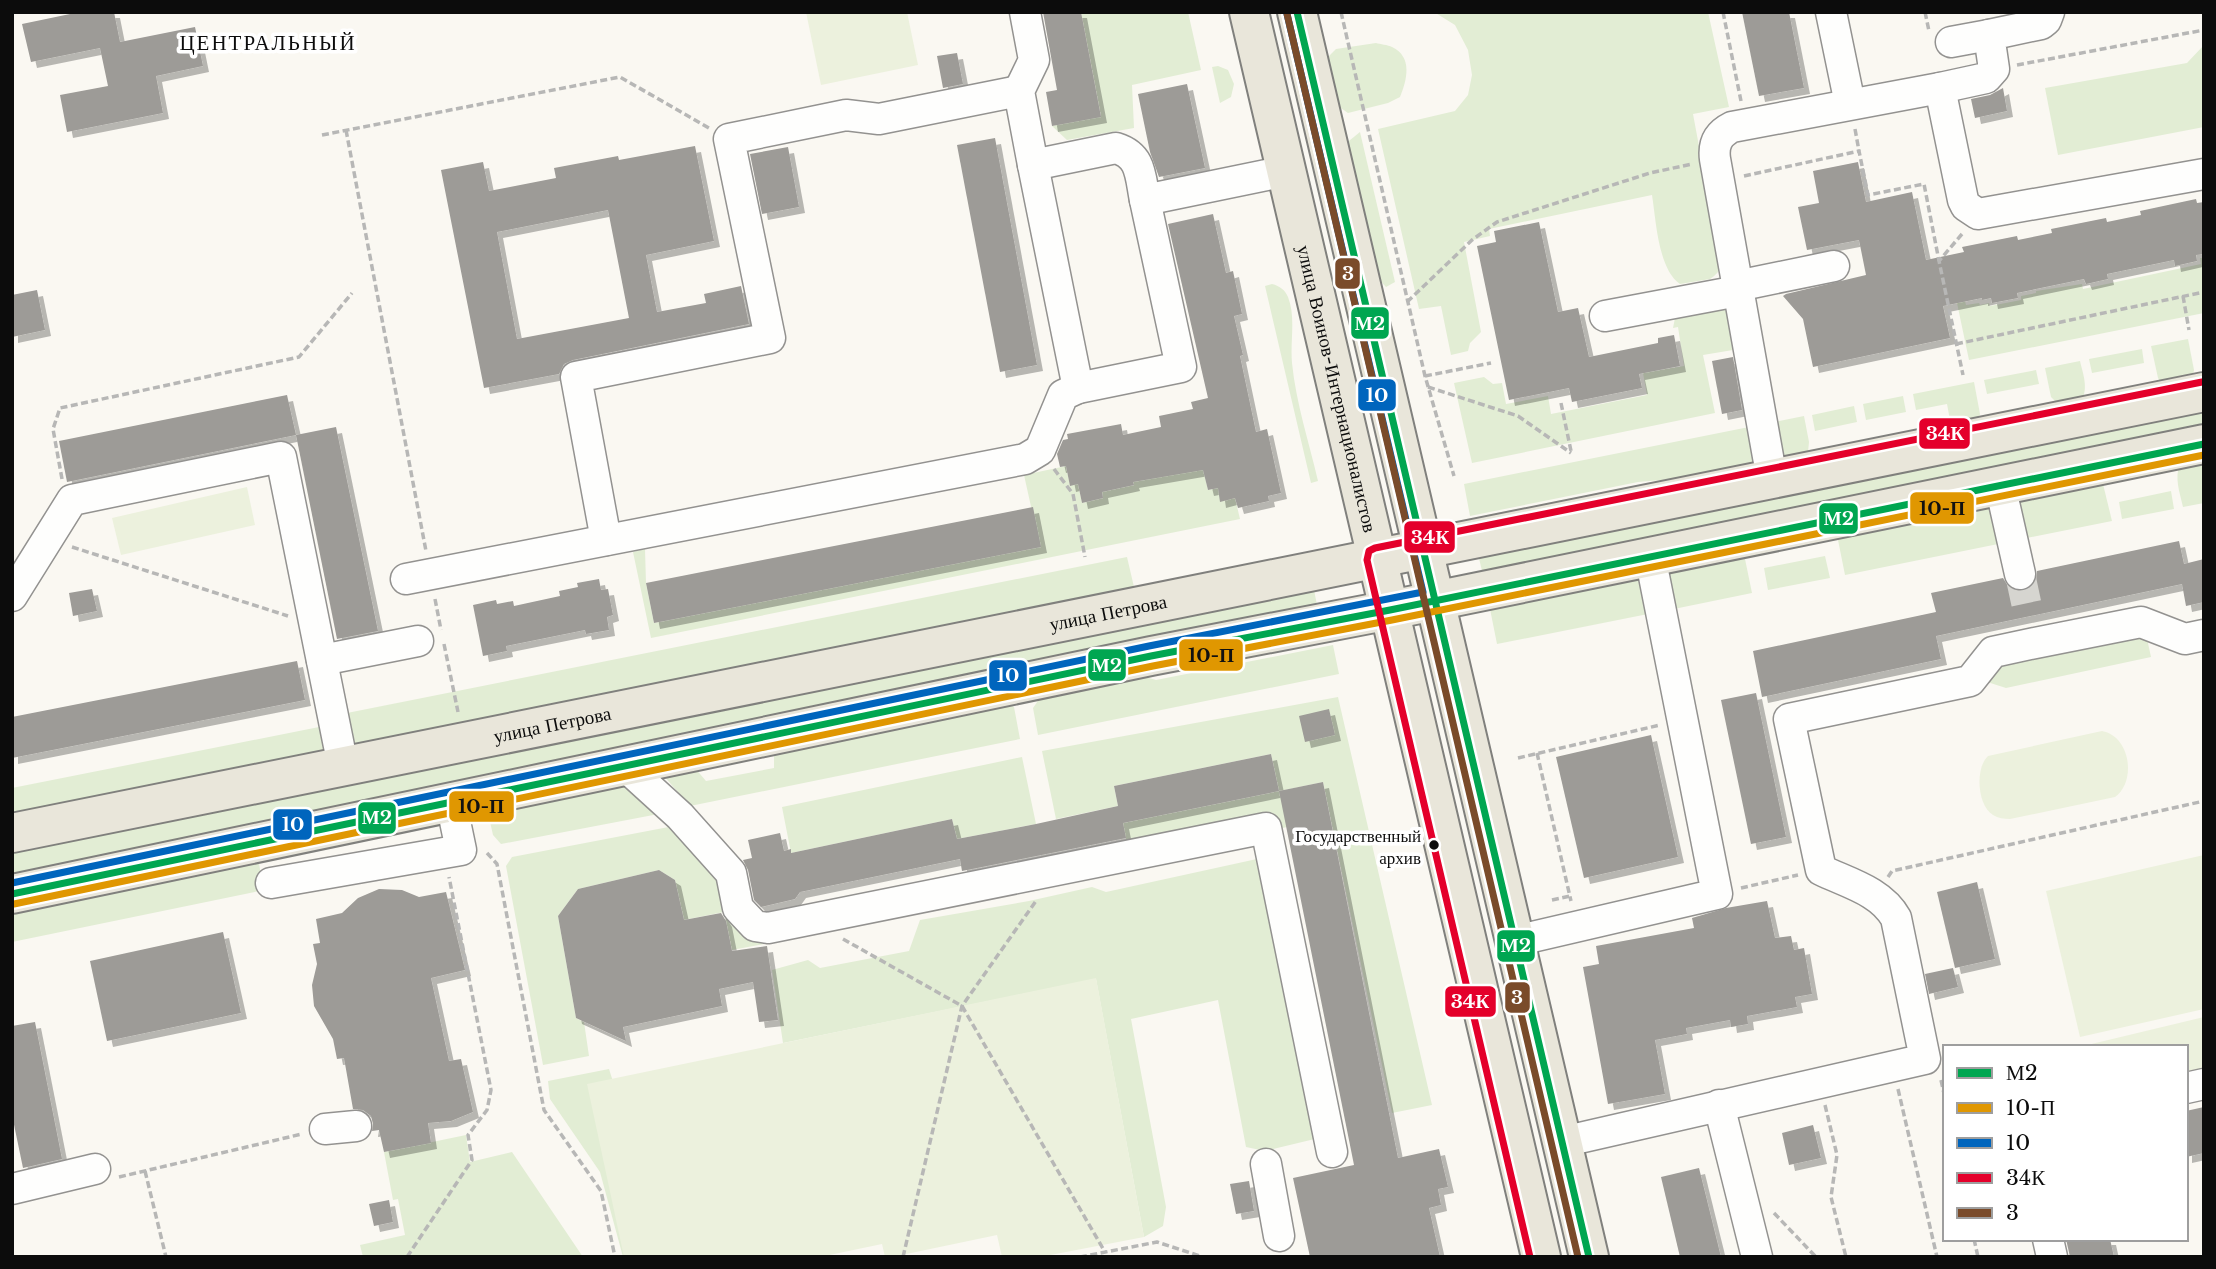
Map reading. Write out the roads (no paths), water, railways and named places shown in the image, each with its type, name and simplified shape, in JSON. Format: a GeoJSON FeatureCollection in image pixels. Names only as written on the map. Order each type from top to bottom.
{"type":"FeatureCollection","features":[{"type":"Feature","properties":{"kind":"main road","name":"улица Воинов-Интернационалистов"},"geometry":{"type":"LineString","coordinates":[[1249,12],[1541,1257]]}},
{"type":"Feature","properties":{"kind":"main road"},"geometry":{"type":"LineString","coordinates":[[1297,12],[1589,1257]]}},
{"type":"Feature","properties":{"kind":"main road","name":"улица Петрова"},"geometry":{"type":"LineString","coordinates":[[12,833],[2204,392]]}},
{"type":"Feature","properties":{"kind":"main road"},"geometry":{"type":"LineString","coordinates":[[12,894],[1151,656],[2204,444]]}},
{"type":"Feature","properties":{"kind":"lane"},"geometry":{"type":"LineString","coordinates":[[1025,12],[1034,60],[1019,90],[1078,388]]}},
{"type":"Feature","properties":{"kind":"lane"},"geometry":{"type":"LineString","coordinates":[[1831,12],[1850,104]]}},
{"type":"Feature","properties":{"kind":"lane"},"geometry":{"type":"LineString","coordinates":[[1951,42],[2041,24],[2049,12]]}},
{"type":"Feature","properties":{"kind":"lane"},"geometry":{"type":"LineString","coordinates":[[1772,479],[1717,170],[1716,143],[1719,136],[1732,127],[1986,78],[1994,69],[1989,35]]}},
{"type":"Feature","properties":{"kind":"lane"},"geometry":{"type":"LineString","coordinates":[[1940,88],[1963,200],[1966,206],[1978,214],[2204,174]]}},
{"type":"Feature","properties":{"kind":"lane"},"geometry":{"type":"LineString","coordinates":[[606,540],[576,377],[770,338],[729,139],[846,115],[879,119],[1019,90]]}},
{"type":"Feature","properties":{"kind":"lane"},"geometry":{"type":"LineString","coordinates":[[418,576],[1025,459],[1040,450],[1063,395],[1078,388],[1181,367],[1145,200],[1136,163],[1129,152],[1116,148],[1033,164]]}},
{"type":"Feature","properties":{"kind":"lane"},"geometry":{"type":"LineString","coordinates":[[1145,200],[1286,171]]}},
{"type":"Feature","properties":{"kind":"lane"},"geometry":{"type":"LineString","coordinates":[[1605,316],[1834,266]]}},
{"type":"Feature","properties":{"kind":"lane"},"geometry":{"type":"LineString","coordinates":[[12,596],[72,500],[281,457],[343,766]]}},
{"type":"Feature","properties":{"kind":"lane"},"geometry":{"type":"LineString","coordinates":[[2000,485],[2020,575]]}},
{"type":"Feature","properties":{"kind":"lane"},"geometry":{"type":"LineString","coordinates":[[1515,941],[1717,894],[1650,556]]}},
{"type":"Feature","properties":{"kind":"lane"},"geometry":{"type":"LineString","coordinates":[[1562,1142],[1925,1059],[1896,918],[1889,905],[1875,895],[1821,870],[1789,719],[1970,681],[1993,652],[2032,629],[2141,622],[2185,639],[2204,635]]}},
{"type":"Feature","properties":{"kind":"lane"},"geometry":{"type":"LineString","coordinates":[[322,660],[418,641]]}},
{"type":"Feature","properties":{"kind":"lane"},"geometry":{"type":"LineString","coordinates":[[625,766],[680,817],[731,873],[738,908],[755,926],[768,928],[1266,828],[1332,1152]]}},
{"type":"Feature","properties":{"kind":"lane"},"geometry":{"type":"LineString","coordinates":[[271,883],[461,850],[450,802]]}},
{"type":"Feature","properties":{"kind":"lane"},"geometry":{"type":"LineString","coordinates":[[1719,1105],[1757,1257]]}},
{"type":"Feature","properties":{"kind":"lane"},"geometry":{"type":"LineString","coordinates":[[325,1129],[356,1126]]}},
{"type":"Feature","properties":{"kind":"lane"},"geometry":{"type":"LineString","coordinates":[[1266,1164],[1279,1236]]}},
{"type":"Feature","properties":{"kind":"lane"},"geometry":{"type":"LineString","coordinates":[[12,1189],[95,1169]]}},
{"type":"Feature","properties":{"kind":"tunnel"},"geometry":{"type":"LineString","coordinates":[[2020,574],[2029,616]]}},
{"type":"Feature","properties":{"kind":"place","name":"Государственный архив"},"geometry":{"type":"Point","coordinates":[1434,845]}},
{"type":"Feature","properties":{"kind":"district","name":"ЦЕНТРАЛЬНЫЙ"},"geometry":{"type":"Point","coordinates":[268,43]}}]}
